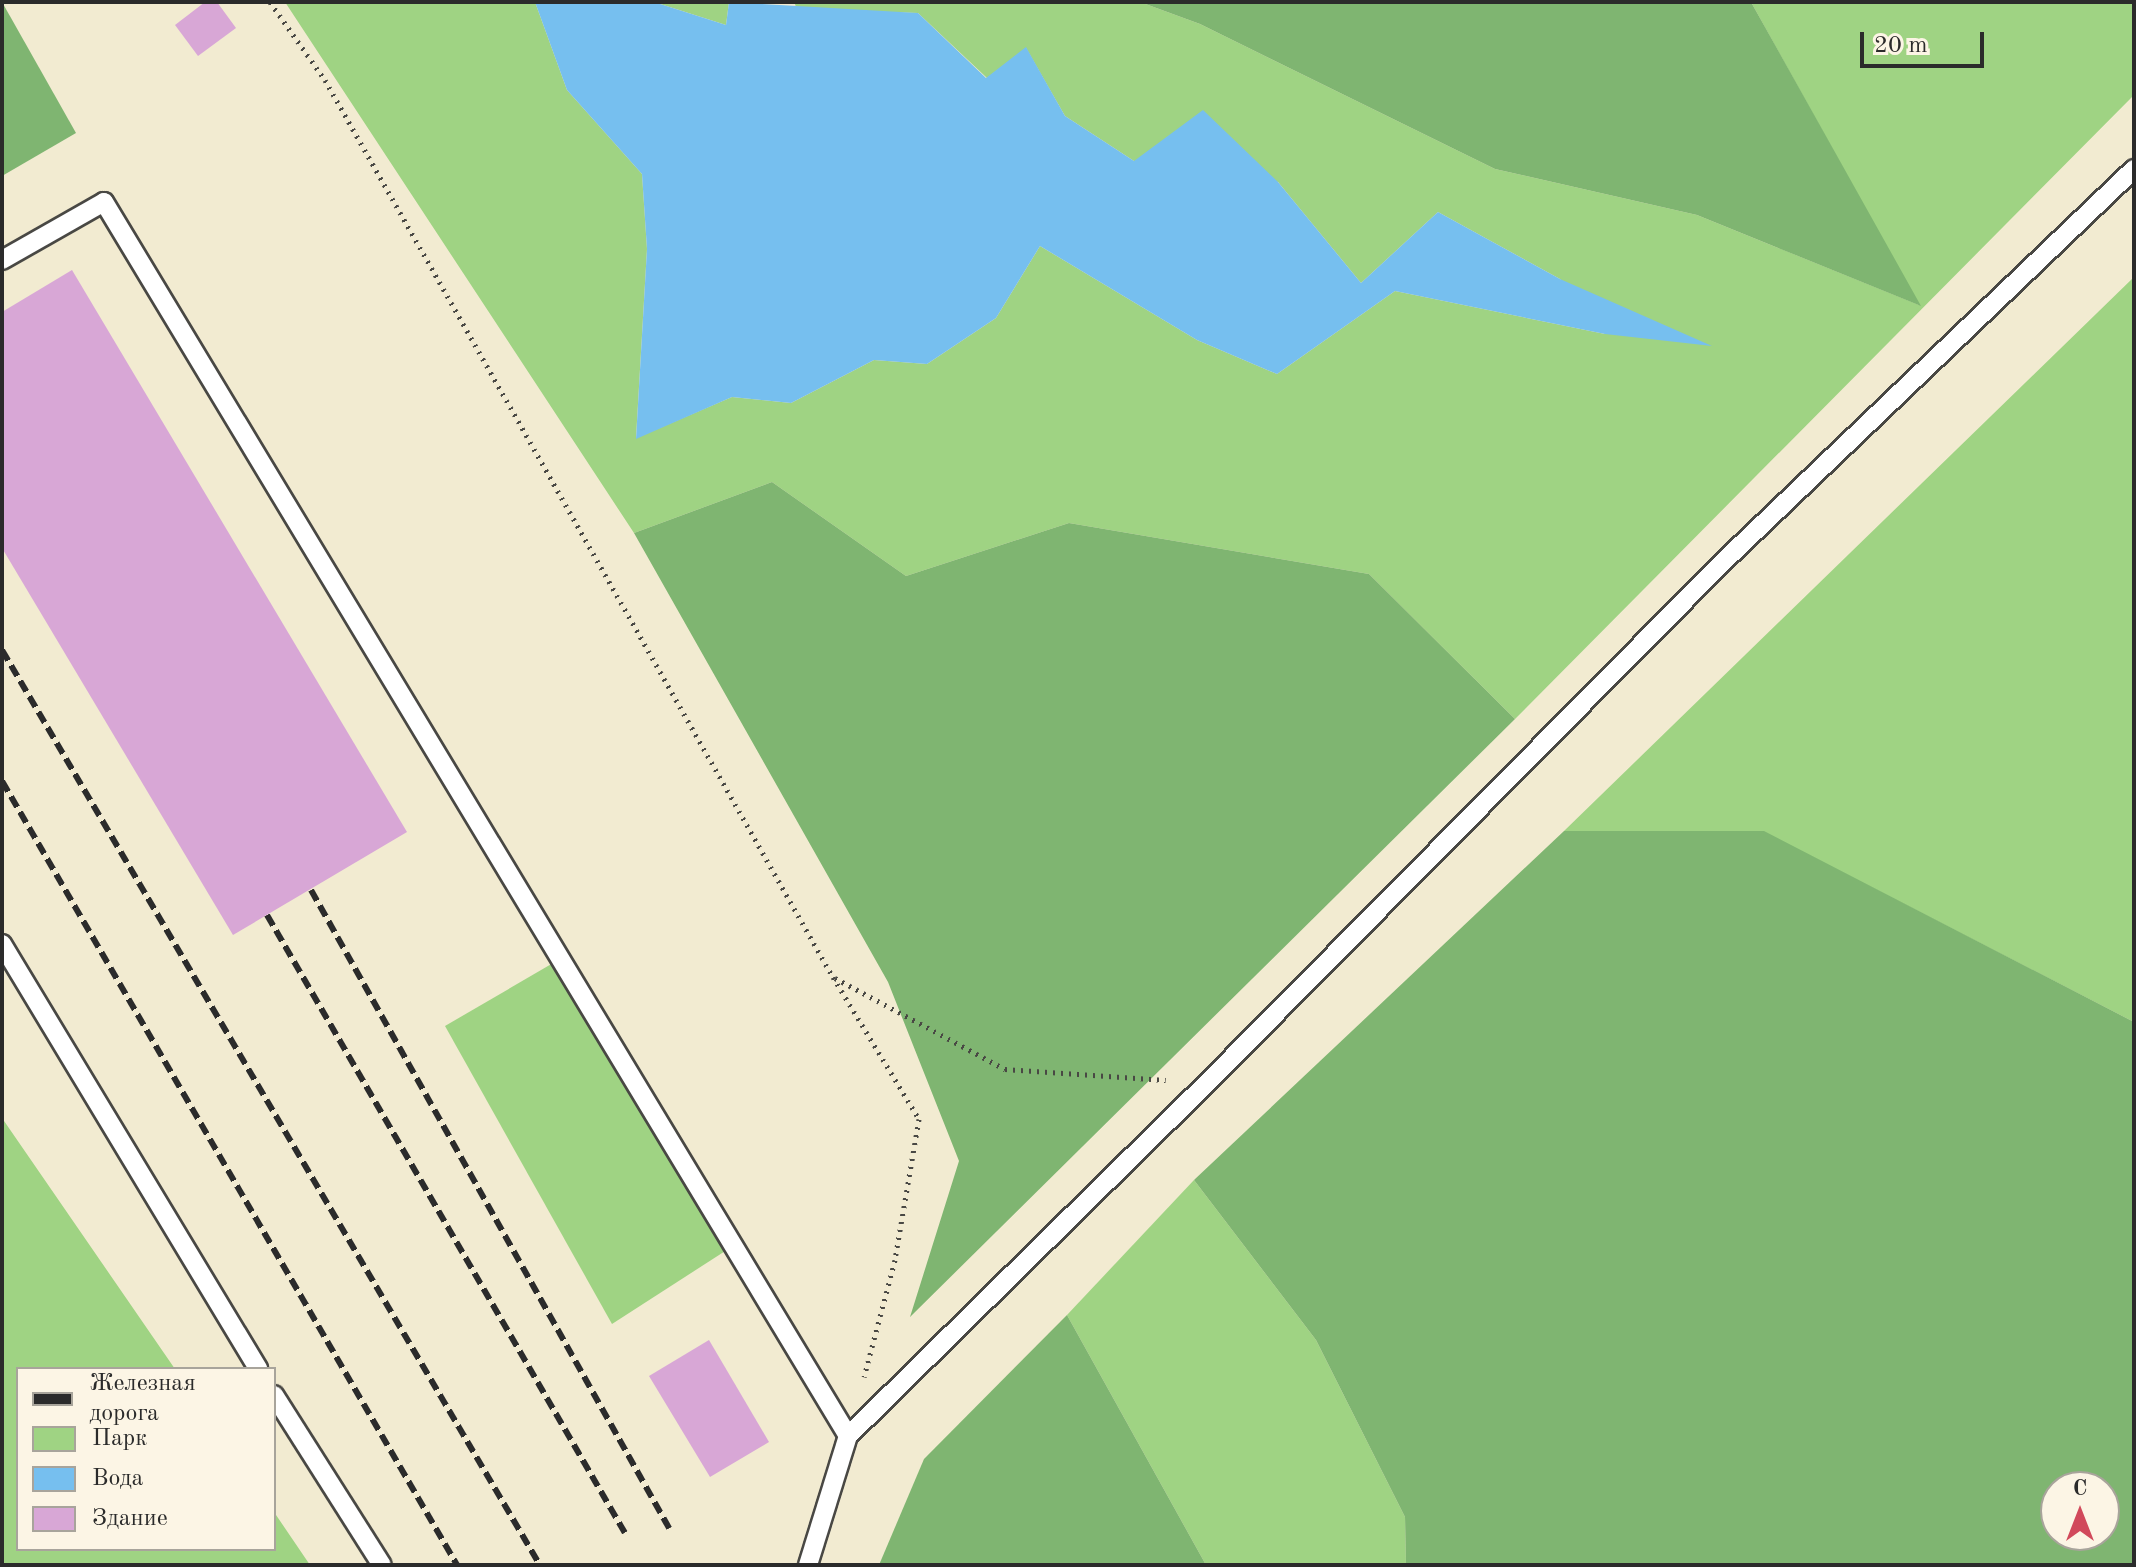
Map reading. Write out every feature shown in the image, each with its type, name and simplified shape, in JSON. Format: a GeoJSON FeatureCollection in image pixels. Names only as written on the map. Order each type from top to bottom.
{"type":"FeatureCollection","features":[{"type":"Feature","properties":{"kind":"lane"},"geometry":{"type":"LineString","coordinates":[[808,1565],[848,1436],[1207,1083],[1725,560],[2134,169]]}},
{"type":"Feature","properties":{"kind":"lane"},"geometry":{"type":"LineString","coordinates":[[2,260],[104,202],[848,1436]]}},
{"type":"Feature","properties":{"kind":"lane"},"geometry":{"type":"LineString","coordinates":[[2,944],[257,1367]]}},
{"type":"Feature","properties":{"kind":"lane"},"geometry":{"type":"LineString","coordinates":[[276,1398],[382,1565]]}},
{"type":"Feature","properties":{"kind":"path"},"geometry":{"type":"LineString","coordinates":[[270,2],[325,80],[833,977],[919,1119],[895,1260],[848,1436]]}},
{"type":"Feature","properties":{"kind":"path"},"geometry":{"type":"LineString","coordinates":[[833,977],[1005,1069],[1207,1083]]}},
{"type":"Feature","properties":{"kind":"green space"},"geometry":{"type":"Polygon","coordinates":[[[2,2],[76,133],[2,176],[2,2]]]}},
{"type":"Feature","properties":{"kind":"green space"},"geometry":{"type":"Polygon","coordinates":[[[285,2],[535,2],[567,90],[642,174],[647,249],[636,438],[732,397],[791,403],[874,360],[927,364],[996,318],[1040,246],[1197,340],[1277,374],[1395,291],[1605,334],[1560,279],[1438,212],[1361,283],[1278,182],[1134,161],[1065,116],[1026,48],[987,78],[918,13],[797,9],[794,2],[1140,2],[1200,24],[1495,169],[1697,215],[1919,305],[1751,2],[2134,2],[2134,95],[1515,719],[1369,574],[1069,523],[906,576],[772,482],[634,533],[285,2]]]}},
{"type":"Feature","properties":{"kind":"green space"},"geometry":{"type":"Polygon","coordinates":[[[654,2],[729,2],[726,25],[654,2]]]}},
{"type":"Feature","properties":{"kind":"green space"},"geometry":{"type":"Polygon","coordinates":[[[1140,2],[1751,2],[1921,306],[1697,215],[1495,169],[1200,24],[1140,2]]]}},
{"type":"Feature","properties":{"kind":"green space"},"geometry":{"type":"Polygon","coordinates":[[[2134,277],[2134,1022],[1764,832],[1564,831],[2134,277]]]}},
{"type":"Feature","properties":{"kind":"green space"},"geometry":{"type":"Polygon","coordinates":[[[772,482],[906,576],[1069,523],[1369,574],[1515,719],[910,1317],[959,1161],[888,982],[634,533],[772,482]]]}},
{"type":"Feature","properties":{"kind":"green space"},"geometry":{"type":"Polygon","coordinates":[[[1564,831],[1764,831],[2134,1022],[2134,1565],[1406,1565],[1405,1517],[1316,1340],[1194,1180],[1564,831]]]}},
{"type":"Feature","properties":{"kind":"green space"},"geometry":{"type":"Polygon","coordinates":[[[560,959],[733,1246],[612,1324],[445,1026],[560,959]]]}},
{"type":"Feature","properties":{"kind":"green space"},"geometry":{"type":"Polygon","coordinates":[[[2,1118],[174,1367],[16,1367],[16,1551],[276,1551],[276,1515],[310,1565],[2,1565],[2,1118]]]}},
{"type":"Feature","properties":{"kind":"green space"},"geometry":{"type":"Polygon","coordinates":[[[1194,1180],[1316,1340],[1405,1517],[1406,1565],[1206,1565],[1067,1315],[1194,1180]]]}},
{"type":"Feature","properties":{"kind":"green space"},"geometry":{"type":"Polygon","coordinates":[[[1067,1315],[1206,1565],[879,1565],[924,1459],[1067,1315]]]}},
{"type":"Feature","properties":{"kind":"water"},"geometry":{"type":"Polygon","coordinates":[[[535,2],[654,2],[726,25],[729,2],[918,13],[986,78],[1026,47],[1065,116],[1134,161],[1203,110],[1278,182],[1361,283],[1438,212],[1560,279],[1712,346],[1605,334],[1395,291],[1277,374],[1197,340],[1040,246],[996,318],[927,364],[874,360],[791,403],[732,397],[636,439],[647,249],[642,174],[567,90],[535,2]]]}},
{"type":"Feature","properties":{"kind":"building"},"geometry":{"type":"Polygon","coordinates":[[[205,2],[217,2],[236,28],[198,56],[175,25],[205,2]]]}},
{"type":"Feature","properties":{"kind":"building"},"geometry":{"type":"Polygon","coordinates":[[[72,270],[407,832],[233,935],[2,548],[2,312],[72,270]]]}},
{"type":"Feature","properties":{"kind":"building"},"geometry":{"type":"Polygon","coordinates":[[[709,1340],[769,1442],[710,1477],[649,1376],[709,1340]]]}},
{"type":"Feature","properties":{"kind":"railway"},"geometry":{"type":"LineString","coordinates":[[2,650],[540,1565]]}},
{"type":"Feature","properties":{"kind":"railway"},"geometry":{"type":"LineString","coordinates":[[2,781],[457,1565]]}},
{"type":"Feature","properties":{"kind":"railway"},"geometry":{"type":"LineString","coordinates":[[311,890],[669,1528]]}},
{"type":"Feature","properties":{"kind":"railway"},"geometry":{"type":"LineString","coordinates":[[267,915],[625,1533]]}}]}
